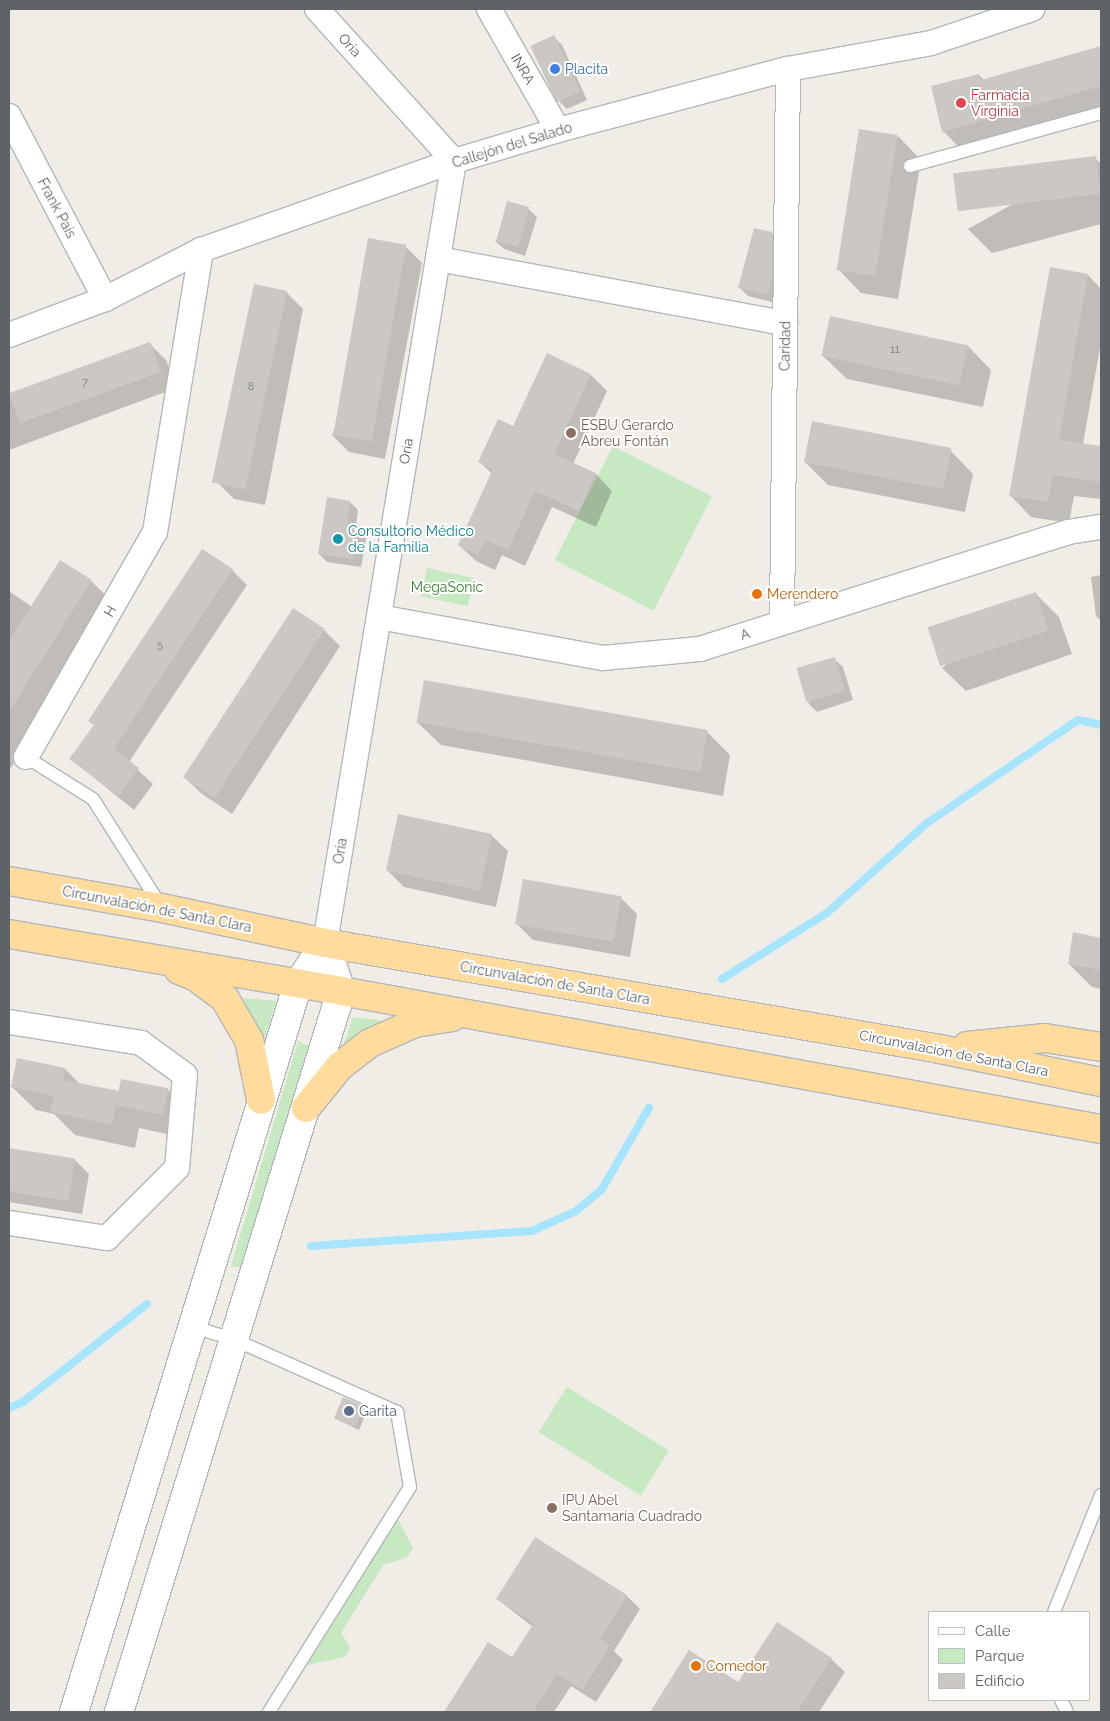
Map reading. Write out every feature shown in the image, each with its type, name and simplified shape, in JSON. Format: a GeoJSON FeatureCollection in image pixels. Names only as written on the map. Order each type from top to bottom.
{"type":"FeatureCollection","features":[{"type":"Feature","properties":{"kind":"highway","name":"Circunvalación de Santa Clara"},"geometry":{"type":"LineString","coordinates":[[9,881],[162,908],[325,943],[940,1049],[1101,1082]]}},
{"type":"Feature","properties":{"kind":"highway"},"geometry":{"type":"LineString","coordinates":[[9,934],[341,990],[1101,1129]]}},
{"type":"Feature","properties":{"kind":"highway"},"geometry":{"type":"LineString","coordinates":[[155,959],[196,977],[225,999],[249,1040],[261,1100]]}},
{"type":"Feature","properties":{"kind":"highway"},"geometry":{"type":"LineString","coordinates":[[306,1108],[339,1066],[370,1042],[415,1023],[473,1014]]}},
{"type":"Feature","properties":{"kind":"highway"},"geometry":{"type":"LineString","coordinates":[[940,1049],[1045,1038],[1101,1047]]}},
{"type":"Feature","properties":{"kind":"main road"},"geometry":{"type":"LineString","coordinates":[[74,1712],[298,984],[325,943]]}},
{"type":"Feature","properties":{"kind":"main road"},"geometry":{"type":"LineString","coordinates":[[119,1712],[341,990],[325,943]]}},
{"type":"Feature","properties":{"kind":"street","name":"Oria"},"geometry":{"type":"LineString","coordinates":[[317,9],[454,162],[325,943]]}},
{"type":"Feature","properties":{"kind":"street","name":"INRA"},"geometry":{"type":"LineString","coordinates":[[489,9],[558,130]]}},
{"type":"Feature","properties":{"kind":"street","name":"Callejón del Salado"},"geometry":{"type":"LineString","coordinates":[[9,335],[105,299],[201,250],[454,162],[558,130],[788,69],[931,43],[1032,9]]}},
{"type":"Feature","properties":{"kind":"street","name":"Caridad"},"geometry":{"type":"LineString","coordinates":[[782,622],[788,69]]}},
{"type":"Feature","properties":{"kind":"street","name":"Frank País"},"geometry":{"type":"LineString","coordinates":[[9,116],[105,299]]}},
{"type":"Feature","properties":{"kind":"street","name":"H"},"geometry":{"type":"LineString","coordinates":[[26,757],[155,532],[201,250]]}},
{"type":"Feature","properties":{"kind":"street"},"geometry":{"type":"LineString","coordinates":[[438,259],[785,323]]}},
{"type":"Feature","properties":{"kind":"street","name":"A"},"geometry":{"type":"LineString","coordinates":[[379,617],[603,658],[700,649],[1068,532],[1101,527]]}},
{"type":"Feature","properties":{"kind":"street"},"geometry":{"type":"LineString","coordinates":[[9,1022],[141,1043],[185,1075],[177,1168],[107,1238],[9,1224]]}},
{"type":"Feature","properties":{"kind":"lane"},"geometry":{"type":"LineString","coordinates":[[910,166],[1101,113]]}},
{"type":"Feature","properties":{"kind":"lane","name":"H"},"geometry":{"type":"LineString","coordinates":[[26,757],[93,799],[162,908]]}},
{"type":"Feature","properties":{"kind":"lane"},"geometry":{"type":"LineString","coordinates":[[193,1327],[233,1339],[397,1412],[410,1487],[269,1712]]}},
{"type":"Feature","properties":{"kind":"lane"},"geometry":{"type":"LineString","coordinates":[[1054,1611],[1101,1495]]}},
{"type":"Feature","properties":{"kind":"green space"},"geometry":{"type":"Polygon","coordinates":[[[613,446],[712,496],[654,610],[555,560],[613,446]]]}},
{"type":"Feature","properties":{"kind":"green space","name":"MegaSonic"},"geometry":{"type":"Polygon","coordinates":[[[427,568],[474,578],[468,606],[421,596],[427,568]]]}},
{"type":"Feature","properties":{"kind":"green space"},"geometry":{"type":"Polygon","coordinates":[[[243,998],[276,1001],[264,1040],[243,998]]]}},
{"type":"Feature","properties":{"kind":"green space"},"geometry":{"type":"Polygon","coordinates":[[[353,1017],[386,1021],[343,1046],[353,1017]]]}},
{"type":"Feature","properties":{"kind":"green space"},"geometry":{"type":"Polygon","coordinates":[[[298,1041],[310,1047],[241,1268],[231,1266],[298,1041]]]}},
{"type":"Feature","properties":{"kind":"green space"},"geometry":{"type":"Polygon","coordinates":[[[567,1387],[669,1451],[641,1496],[539,1432],[567,1387]]]}},
{"type":"Feature","properties":{"kind":"green space"},"geometry":{"type":"Polygon","coordinates":[[[398,1519],[413,1548],[406,1558],[383,1565],[341,1633],[350,1648],[345,1657],[307,1665],[398,1519]]]}},
{"type":"Feature","properties":{"kind":"building","name":"Placita"},"geometry":{"type":"Polygon","coordinates":[[[554,35],[580,91],[557,102],[530,46],[554,35]]]}},
{"type":"Feature","properties":{"kind":"building"},"geometry":{"type":"Polygon","coordinates":[[[1101,46],[1101,86],[942,132],[931,86],[979,74],[981,80],[1101,46]]]}},
{"type":"Feature","properties":{"kind":"building"},"geometry":{"type":"Polygon","coordinates":[[[859,129],[898,135],[875,276],[837,270],[859,129]]]}},
{"type":"Feature","properties":{"kind":"building"},"geometry":{"type":"Polygon","coordinates":[[[1096,156],[1101,194],[958,211],[953,174],[1096,156]]]}},
{"type":"Feature","properties":{"kind":"building"},"geometry":{"type":"Polygon","coordinates":[[[507,201],[529,207],[518,248],[496,242],[507,201]]]}},
{"type":"Feature","properties":{"kind":"building"},"geometry":{"type":"Polygon","coordinates":[[[754,228],[772,232],[772,278],[768,295],[738,288],[754,228]]]}},
{"type":"Feature","properties":{"kind":"building"},"geometry":{"type":"Polygon","coordinates":[[[368,238],[406,245],[372,442],[333,435],[368,238]]]}},
{"type":"Feature","properties":{"kind":"building"},"geometry":{"type":"Polygon","coordinates":[[[1050,267],[1088,274],[1059,440],[1101,446],[1101,482],[1053,475],[1048,502],[1009,496],[1050,267]]]}},
{"type":"Feature","properties":{"kind":"building"},"geometry":{"type":"Polygon","coordinates":[[[254,284],[287,291],[245,490],[212,483],[254,284]]]}},
{"type":"Feature","properties":{"kind":"building"},"geometry":{"type":"Polygon","coordinates":[[[830,316],[968,345],[959,385],[821,356],[830,316]]]}},
{"type":"Feature","properties":{"kind":"building"},"geometry":{"type":"Polygon","coordinates":[[[150,342],[161,372],[20,423],[9,393],[150,342]]]}},
{"type":"Feature","properties":{"kind":"building"},"geometry":{"type":"Polygon","coordinates":[[[547,353],[591,374],[554,454],[596,473],[579,511],[535,491],[508,550],[485,540],[478,555],[458,545],[493,469],[478,462],[498,419],[513,426],[547,353]]]}},
{"type":"Feature","properties":{"kind":"building"},"geometry":{"type":"Polygon","coordinates":[[[812,421],[951,448],[943,489],[804,462],[812,421]]]}},
{"type":"Feature","properties":{"kind":"building","name":"Consultorio Médico de la Familia"},"geometry":{"type":"Polygon","coordinates":[[[327,497],[350,501],[347,523],[359,525],[353,559],[318,554],[327,497]]]}},
{"type":"Feature","properties":{"kind":"building"},"geometry":{"type":"Polygon","coordinates":[[[202,549],[233,569],[114,749],[139,768],[119,796],[69,759],[94,725],[88,721],[202,549]]]}},
{"type":"Feature","properties":{"kind":"building"},"geometry":{"type":"Polygon","coordinates":[[[60,560],[92,580],[9,712],[9,641],[60,560]]]}},
{"type":"Feature","properties":{"kind":"building"},"geometry":{"type":"Polygon","coordinates":[[[1036,592],[1049,631],[940,666],[928,627],[1036,592]]]}},
{"type":"Feature","properties":{"kind":"building"},"geometry":{"type":"Polygon","coordinates":[[[293,608],[325,629],[215,798],[183,777],[293,608]]]}},
{"type":"Feature","properties":{"kind":"building"},"geometry":{"type":"Polygon","coordinates":[[[835,657],[845,691],[806,702],[797,668],[835,657]]]}},
{"type":"Feature","properties":{"kind":"building"},"geometry":{"type":"Polygon","coordinates":[[[424,680],[708,730],[700,772],[417,722],[424,680]]]}},
{"type":"Feature","properties":{"kind":"building"},"geometry":{"type":"Polygon","coordinates":[[[398,814],[492,834],[480,891],[386,871],[398,814]]]}},
{"type":"Feature","properties":{"kind":"building"},"geometry":{"type":"Polygon","coordinates":[[[523,879],[621,896],[613,942],[515,924],[523,879]]]}},
{"type":"Feature","properties":{"kind":"building"},"geometry":{"type":"Polygon","coordinates":[[[1073,932],[1101,938],[1101,970],[1068,964],[1073,932]]]}},
{"type":"Feature","properties":{"kind":"building"},"geometry":{"type":"Polygon","coordinates":[[[17,1058],[65,1068],[63,1080],[119,1091],[112,1125],[50,1112],[54,1096],[11,1087],[17,1058]]]}},
{"type":"Feature","properties":{"kind":"building"},"geometry":{"type":"Polygon","coordinates":[[[121,1079],[168,1088],[163,1115],[116,1106],[121,1079]]]}},
{"type":"Feature","properties":{"kind":"building"},"geometry":{"type":"Polygon","coordinates":[[[9,1148],[75,1158],[68,1201],[9,1192],[9,1148]]]}},
{"type":"Feature","properties":{"kind":"building","name":"Garita"},"geometry":{"type":"Polygon","coordinates":[[[343,1397],[364,1406],[355,1427],[334,1418],[343,1397]]]}},
{"type":"Feature","properties":{"kind":"building"},"geometry":{"type":"Polygon","coordinates":[[[535,1537],[627,1595],[600,1639],[610,1645],[583,1690],[557,1674],[533,1712],[444,1712],[488,1642],[512,1657],[534,1623],[496,1599],[535,1537]]]}},
{"type":"Feature","properties":{"kind":"building"},"geometry":{"type":"Polygon","coordinates":[[[777,1622],[832,1658],[797,1712],[650,1712],[689,1650],[738,1682],[777,1622]]]}},
{"type":"Feature","properties":{"kind":"waterway"},"geometry":{"type":"LineString","coordinates":[[722,979],[827,913],[927,823],[1078,720],[1101,725]]}},
{"type":"Feature","properties":{"kind":"waterway"},"geometry":{"type":"LineString","coordinates":[[311,1246],[532,1231],[576,1211],[602,1189],[649,1108]]}},
{"type":"Feature","properties":{"kind":"waterway"},"geometry":{"type":"LineString","coordinates":[[9,1408],[23,1402],[147,1304]]}},
{"type":"Feature","properties":{"kind":"place","name":"Placita"},"geometry":{"type":"Point","coordinates":[555,69]}},
{"type":"Feature","properties":{"kind":"place","name":"Farmacia Virginia"},"geometry":{"type":"Point","coordinates":[961,103]}},
{"type":"Feature","properties":{"kind":"place","name":"ESBU Gerardo Abreu Fontán"},"geometry":{"type":"Point","coordinates":[571,433]}},
{"type":"Feature","properties":{"kind":"place","name":"Consultorio Médico de la Familia"},"geometry":{"type":"Point","coordinates":[338,539]}},
{"type":"Feature","properties":{"kind":"place","name":"Merendero"},"geometry":{"type":"Point","coordinates":[757,594]}},
{"type":"Feature","properties":{"kind":"place","name":"Garita"},"geometry":{"type":"Point","coordinates":[349,1411]}},
{"type":"Feature","properties":{"kind":"place","name":"IPU Abel Santamaría Cuadrado"},"geometry":{"type":"Point","coordinates":[552,1508]}},
{"type":"Feature","properties":{"kind":"place","name":"Comedor"},"geometry":{"type":"Point","coordinates":[696,1666]}}]}
